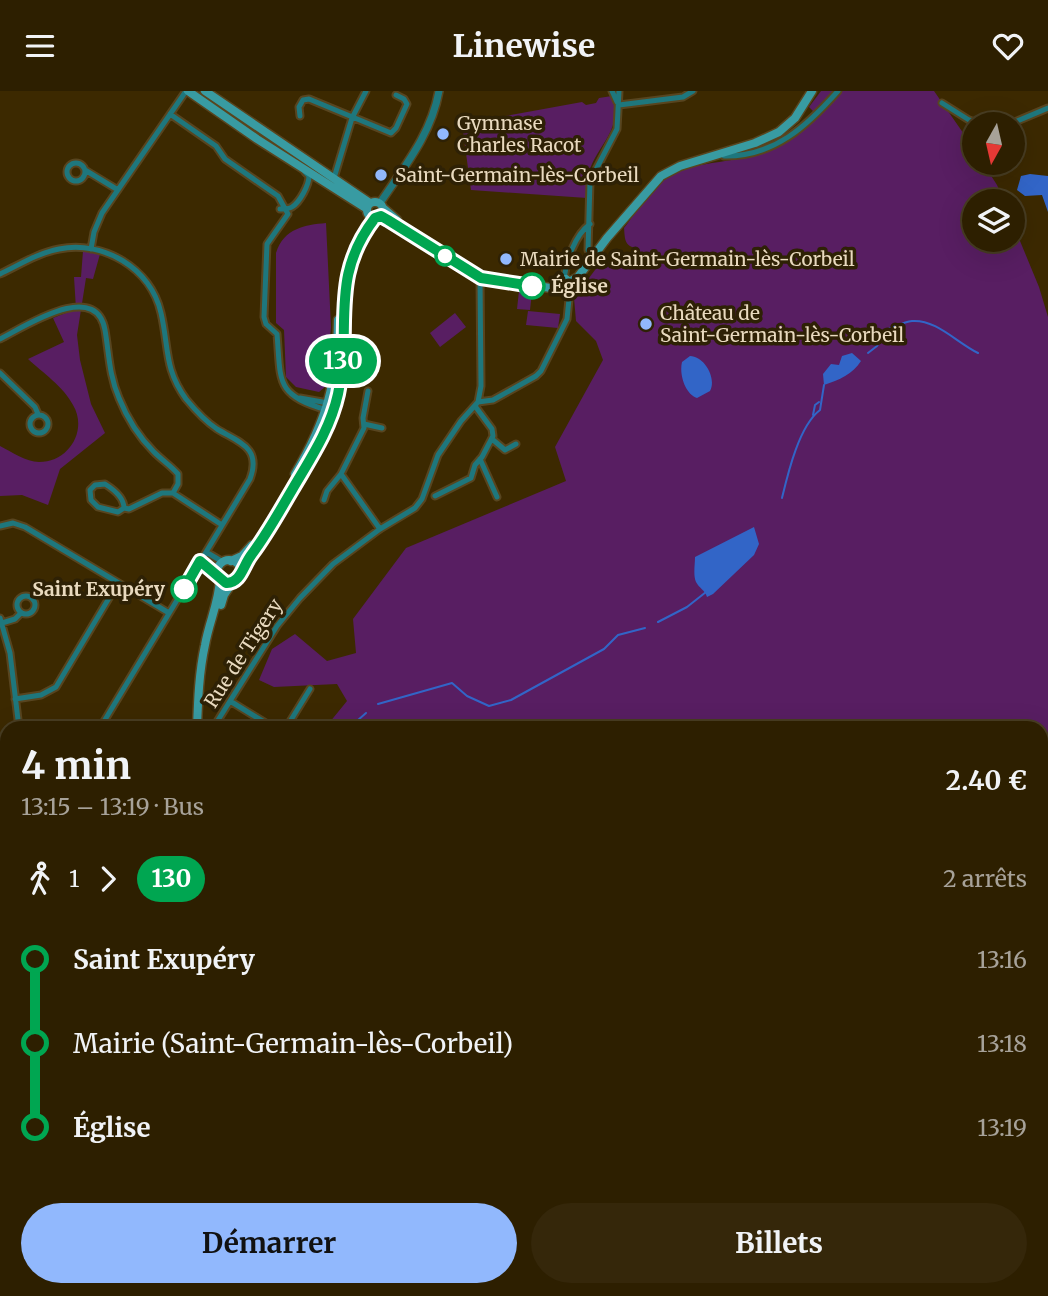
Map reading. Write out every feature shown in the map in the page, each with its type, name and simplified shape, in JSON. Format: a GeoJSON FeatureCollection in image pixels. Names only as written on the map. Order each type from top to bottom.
{"type":"FeatureCollection","features":[{"type":"Feature","properties":{"kind":"main road"},"geometry":{"type":"LineString","coordinates":[[187,91],[292,161],[375,210],[477,276],[551,288],[578,277],[607,238],[661,176],[680,166],[755,143],[779,132],[795,118],[812,91]]}},
{"type":"Feature","properties":{"kind":"main road"},"geometry":{"type":"LineString","coordinates":[[205,91],[334,178],[375,210]]}},
{"type":"Feature","properties":{"kind":"main road"},"geometry":{"type":"LineString","coordinates":[[200,721],[205,669],[212,635],[225,595],[239,579],[241,571],[327,430],[337,344],[338,302],[344,269],[375,210]]}},
{"type":"Feature","properties":{"kind":"main road"},"geometry":{"type":"LineString","coordinates":[[199,721],[201,666],[219,592],[218,567],[242,556],[256,540],[303,461],[329,406],[343,359],[345,286],[355,254],[375,210]]}},
{"type":"Feature","properties":{"kind":"main road"},"geometry":{"type":"LineString","coordinates":[[338,302],[340,356],[343,359]]}},
{"type":"Feature","properties":{"kind":"main road"},"geometry":{"type":"LineString","coordinates":[[227,561],[237,563],[241,571]]}},
{"type":"Feature","properties":{"kind":"main road"},"geometry":{"type":"LineString","coordinates":[[219,577],[226,583],[233,583]]}},
{"type":"Feature","properties":{"kind":"street"},"geometry":{"type":"LineString","coordinates":[[91,249],[97,223],[187,91]]}},
{"type":"Feature","properties":{"kind":"street"},"geometry":{"type":"LineString","coordinates":[[334,178],[352,117],[366,91]]}},
{"type":"Feature","properties":{"kind":"street"},"geometry":{"type":"LineString","coordinates":[[375,210],[419,146],[432,119],[439,91]]}},
{"type":"Feature","properties":{"kind":"street"},"geometry":{"type":"LineString","coordinates":[[611,91],[619,105]]}},
{"type":"Feature","properties":{"kind":"street"},"geometry":{"type":"LineString","coordinates":[[594,258],[588,250],[591,175],[617,129],[620,91]]}},
{"type":"Feature","properties":{"kind":"street"},"geometry":{"type":"LineString","coordinates":[[619,105],[683,97],[694,91]]}},
{"type":"Feature","properties":{"kind":"street"},"geometry":{"type":"LineString","coordinates":[[723,153],[724,156],[738,156],[782,142],[805,126],[837,92]]}},
{"type":"Feature","properties":{"kind":"street"},"geometry":{"type":"LineString","coordinates":[[300,116],[300,104],[307,99],[391,133],[407,104],[404,94],[396,95]]}},
{"type":"Feature","properties":{"kind":"street"},"geometry":{"type":"LineString","coordinates":[[942,103],[962,116]]}},
{"type":"Feature","properties":{"kind":"street"},"geometry":{"type":"LineString","coordinates":[[1026,117],[1048,108]]}},
{"type":"Feature","properties":{"kind":"street"},"geometry":{"type":"LineString","coordinates":[[170,114],[216,146],[225,159],[278,196],[288,214],[267,244],[264,311],[266,324],[277,334],[281,382],[291,395],[329,406]]}},
{"type":"Feature","properties":{"kind":"street"},"geometry":{"type":"LineString","coordinates":[[283,209],[294,205],[309,181],[309,176],[292,161]]}},
{"type":"Feature","properties":{"kind":"street"},"geometry":{"type":"LineString","coordinates":[[85,170],[118,190]]}},
{"type":"Feature","properties":{"kind":"street"},"geometry":{"type":"LineString","coordinates":[[477,404],[493,400],[541,371],[567,319],[567,283],[571,252],[584,229],[590,224]]}},
{"type":"Feature","properties":{"kind":"street"},"geometry":{"type":"LineString","coordinates":[[0,274],[50,251],[70,247],[91,249],[120,258],[145,280],[159,305],[166,353],[180,390],[202,417],[242,443],[249,450],[253,461],[252,473],[104,721]]}},
{"type":"Feature","properties":{"kind":"street"},"geometry":{"type":"LineString","coordinates":[[435,496],[471,478],[475,465],[492,439],[492,429],[477,404],[481,386],[477,276]]}},
{"type":"Feature","properties":{"kind":"street"},"geometry":{"type":"LineString","coordinates":[[0,339],[67,307],[82,306],[96,313],[104,325],[110,371],[119,398],[145,441],[176,471],[179,480],[173,493]]}},
{"type":"Feature","properties":{"kind":"street"},"geometry":{"type":"LineString","coordinates":[[0,373],[35,407],[38,414]]}},
{"type":"Feature","properties":{"kind":"street"},"geometry":{"type":"LineString","coordinates":[[324,500],[327,491],[341,474],[364,424],[368,391]]}},
{"type":"Feature","properties":{"kind":"street"},"geometry":{"type":"LineString","coordinates":[[312,402],[323,399],[329,406]]}},
{"type":"Feature","properties":{"kind":"street"},"geometry":{"type":"LineString","coordinates":[[367,399],[375,400]]}},
{"type":"Feature","properties":{"kind":"street","name":"Rue de Tigery"},"geometry":{"type":"LineString","coordinates":[[218,721],[277,626],[300,598],[333,564],[380,529],[415,508],[422,499],[438,455],[461,421],[477,404]]}},
{"type":"Feature","properties":{"kind":"street"},"geometry":{"type":"LineString","coordinates":[[364,424],[382,428]]}},
{"type":"Feature","properties":{"kind":"street"},"geometry":{"type":"LineString","coordinates":[[492,439],[505,450],[516,444]]}},
{"type":"Feature","properties":{"kind":"street"},"geometry":{"type":"LineString","coordinates":[[480,459],[497,497]]}},
{"type":"Feature","properties":{"kind":"street"},"geometry":{"type":"LineString","coordinates":[[341,474],[380,529]]}},
{"type":"Feature","properties":{"kind":"street"},"geometry":{"type":"LineString","coordinates":[[124,508],[122,499],[104,484],[95,485],[90,490],[90,500],[99,507],[118,512],[124,508],[134,508],[162,493],[173,493],[222,525]]}},
{"type":"Feature","properties":{"kind":"street"},"geometry":{"type":"LineString","coordinates":[[0,526],[20,524],[169,613]]}},
{"type":"Feature","properties":{"kind":"street"},"geometry":{"type":"LineString","coordinates":[[206,552],[227,561]]}},
{"type":"Feature","properties":{"kind":"street"},"geometry":{"type":"LineString","coordinates":[[200,561],[219,577]]}},
{"type":"Feature","properties":{"kind":"street"},"geometry":{"type":"LineString","coordinates":[[15,699],[41,695],[55,687],[118,583]]}},
{"type":"Feature","properties":{"kind":"street"},"geometry":{"type":"LineString","coordinates":[[18,721],[10,653],[1,620],[15,619],[21,613]]}},
{"type":"Feature","properties":{"kind":"street"},"geometry":{"type":"LineString","coordinates":[[290,721],[310,689]]}},
{"type":"Feature","properties":{"kind":"street"},"geometry":{"type":"LineString","coordinates":[[230,701],[263,721]]}},
{"type":"Feature","properties":{"kind":"shaded area"},"geometry":{"type":"Polygon","coordinates":[[[821,91],[934,91],[962,131],[962,175],[991,175],[999,189],[962,189],[962,252],[1025,252],[1039,287],[1048,317],[1048,721],[331,721],[347,701],[337,684],[274,687],[259,680],[272,649],[295,634],[327,661],[356,653],[353,619],[406,548],[566,481],[555,447],[603,360],[596,341],[576,321],[574,298],[601,262],[644,264],[636,248],[627,243],[624,228],[661,181],[699,165],[770,151],[794,138],[817,115],[809,107],[821,91]]]}},
{"type":"Feature","properties":{"kind":"shaded area"},"geometry":{"type":"Polygon","coordinates":[[[612,96],[612,129],[588,175],[587,198],[471,190],[462,124],[582,102],[586,105],[596,103],[599,98],[612,96]]]}},
{"type":"Feature","properties":{"kind":"shaded area"},"geometry":{"type":"Polygon","coordinates":[[[326,223],[331,327],[325,387],[319,392],[296,387],[286,377],[284,330],[276,323],[276,253],[284,238],[296,229],[326,223]]]}},
{"type":"Feature","properties":{"kind":"shaded area"},"geometry":{"type":"Polygon","coordinates":[[[83,251],[100,254],[93,279],[86,278],[77,335],[91,404],[105,433],[60,469],[48,505],[22,495],[0,496],[0,446],[29,460],[50,461],[67,451],[77,434],[77,415],[69,398],[28,359],[64,342],[53,318],[76,309],[74,277],[81,277],[83,251]]]}},
{"type":"Feature","properties":{"kind":"shaded area"},"geometry":{"type":"Polygon","coordinates":[[[519,291],[532,292],[530,310],[517,309],[519,291]]]}},
{"type":"Feature","properties":{"kind":"shaded area"},"geometry":{"type":"Polygon","coordinates":[[[528,311],[560,314],[558,328],[526,325],[528,311]]]}},
{"type":"Feature","properties":{"kind":"shaded area"},"geometry":{"type":"Polygon","coordinates":[[[455,313],[466,327],[440,347],[430,333],[455,313]]]}},
{"type":"Feature","properties":{"kind":"water"},"geometry":{"type":"Polygon","coordinates":[[[1021,176],[1048,176],[1048,212],[1042,195],[1025,196],[1025,189],[1017,189],[1021,176]]]}},
{"type":"Feature","properties":{"kind":"water"},"geometry":{"type":"Polygon","coordinates":[[[852,353],[861,361],[858,366],[845,376],[824,385],[823,374],[831,364],[839,365],[842,356],[852,353]]]}},
{"type":"Feature","properties":{"kind":"water"},"geometry":{"type":"Polygon","coordinates":[[[690,356],[704,364],[712,380],[710,391],[697,398],[686,388],[682,378],[682,362],[690,356]]]}},
{"type":"Feature","properties":{"kind":"water"},"geometry":{"type":"Polygon","coordinates":[[[754,527],[759,544],[754,555],[707,597],[695,579],[695,557],[754,527]]]}},
{"type":"Feature","properties":{"kind":"waterway"},"geometry":{"type":"LineString","coordinates":[[868,353],[877,346],[885,330],[912,321],[921,321],[938,328],[978,353]]}},
{"type":"Feature","properties":{"kind":"waterway"},"geometry":{"type":"LineString","coordinates":[[782,498],[800,438],[820,410],[824,385]]}},
{"type":"Feature","properties":{"kind":"waterway"},"geometry":{"type":"LineString","coordinates":[[813,415],[815,405],[819,402]]}},
{"type":"Feature","properties":{"kind":"waterway"},"geometry":{"type":"LineString","coordinates":[[658,622],[687,607],[706,592]]}},
{"type":"Feature","properties":{"kind":"waterway"},"geometry":{"type":"LineString","coordinates":[[378,704],[452,683],[467,696],[489,706],[511,700],[604,649],[618,635],[645,628]]}},
{"type":"Feature","properties":{"kind":"waterway"},"geometry":{"type":"LineString","coordinates":[[357,721],[366,713]]}},
{"type":"Feature","properties":{"kind":"bus line","name":"130"},"geometry":{"type":"LineString","coordinates":[[184,589],[200,561],[226,583],[239,579],[247,560],[270,527],[327,430],[339,390],[343,359],[343,303],[348,270],[375,218],[381,216],[481,278],[532,286]]}},
{"type":"Feature","properties":{"kind":"place","name":"Gymnase Charles Racot"},"geometry":{"type":"Point","coordinates":[443,134]}},
{"type":"Feature","properties":{"kind":"place","name":"Saint-Germain-lès-Corbeil"},"geometry":{"type":"Point","coordinates":[381,175]}},
{"type":"Feature","properties":{"kind":"place","name":"Mairie de Saint-Germain-lès-Corbeil"},"geometry":{"type":"Point","coordinates":[506,259]}},
{"type":"Feature","properties":{"kind":"place","name":"Église"},"geometry":{"type":"Point","coordinates":[532,286]}},
{"type":"Feature","properties":{"kind":"place","name":"Château de Saint-Germain-lès-Corbeil"},"geometry":{"type":"Point","coordinates":[646,324]}},
{"type":"Feature","properties":{"kind":"place","name":"Saint Exupéry"},"geometry":{"type":"Point","coordinates":[184,589]}}]}
